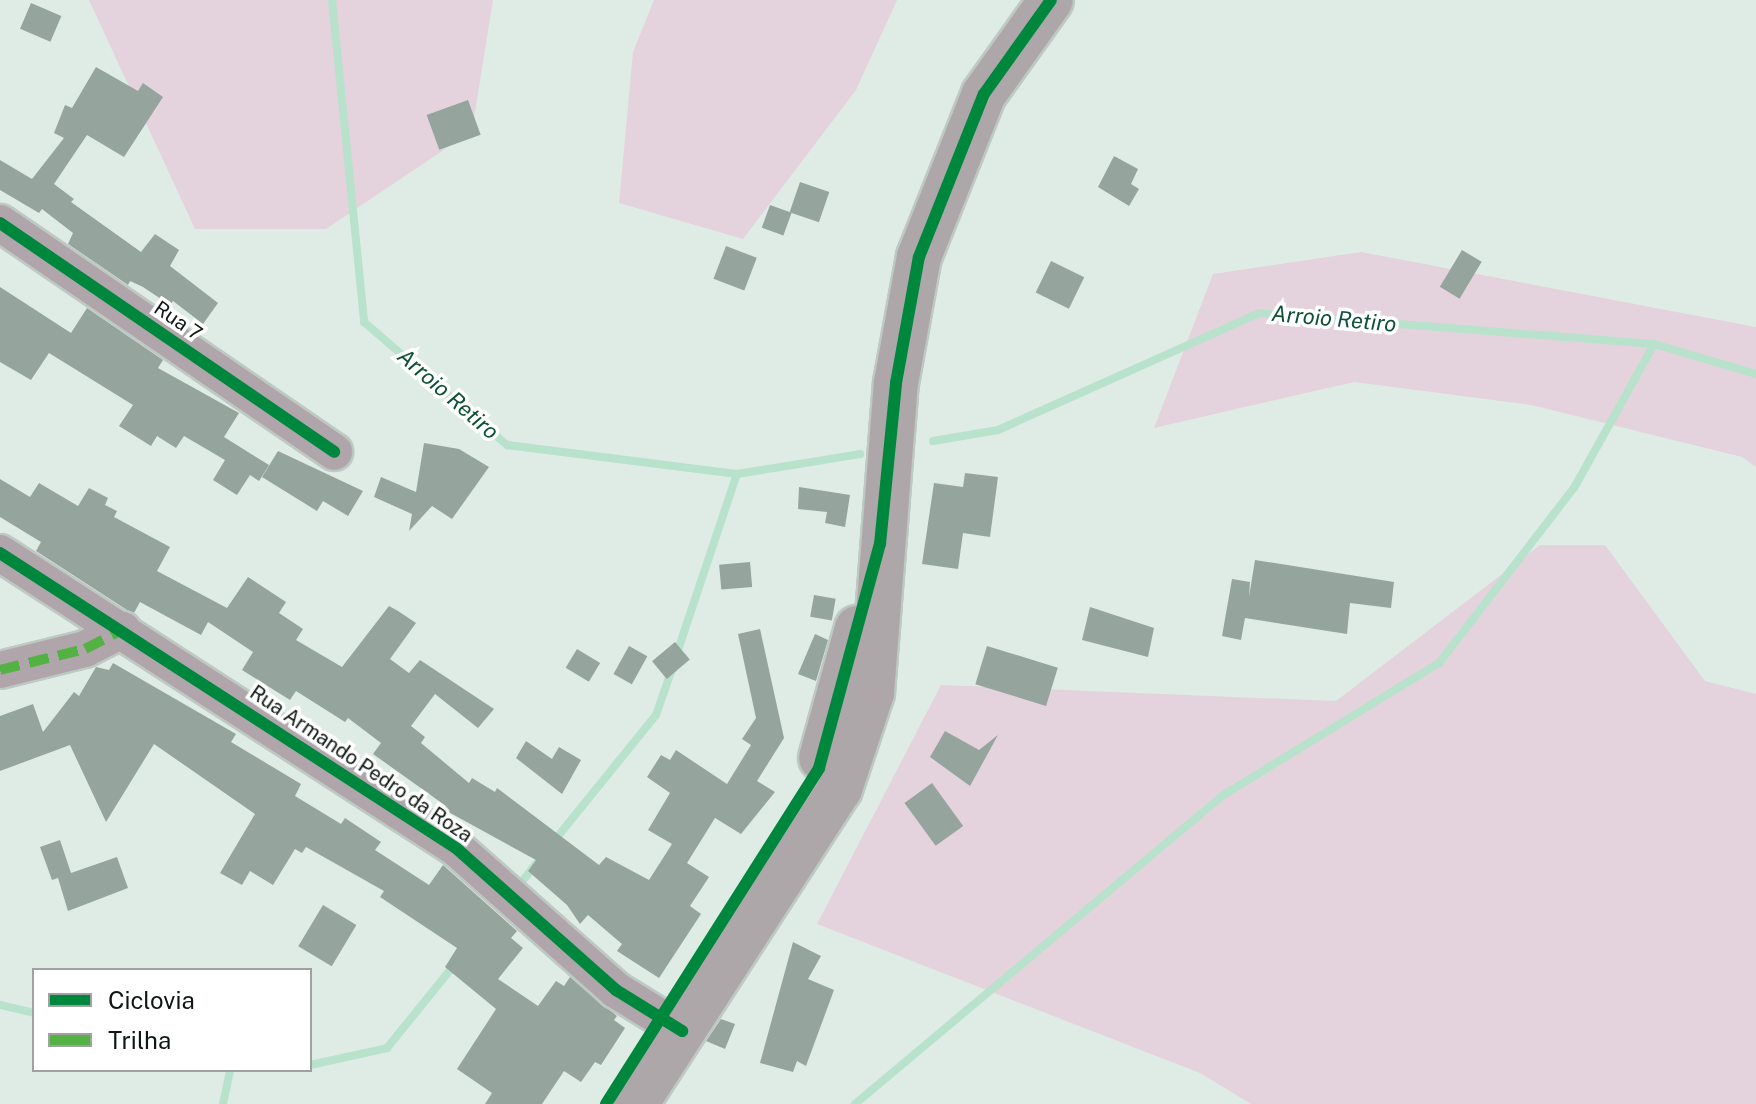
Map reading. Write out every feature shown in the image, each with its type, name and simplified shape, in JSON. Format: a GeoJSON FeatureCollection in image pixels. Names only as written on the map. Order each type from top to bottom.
{"type":"FeatureCollection","features":[{"type":"Feature","properties":{"kind":"main road"},"geometry":{"type":"LineString","coordinates":[[636,1104],[671,1023],[819,768],[880,544],[896,383],[919,257],[984,94],[1051,0]]}},
{"type":"Feature","properties":{"kind":"main road"},"geometry":{"type":"LineString","coordinates":[[606,1104],[671,1023]]}},
{"type":"Feature","properties":{"kind":"street","name":"Rua 7"},"geometry":{"type":"LineString","coordinates":[[0,223],[334,452]]}},
{"type":"Feature","properties":{"kind":"street","name":"Rua Armando Pedro da Roza"},"geometry":{"type":"LineString","coordinates":[[0,553],[456,848],[616,990],[671,1023]]}},
{"type":"Feature","properties":{"kind":"street"},"geometry":{"type":"LineString","coordinates":[[0,670],[85,649],[122,630]]}},
{"type":"Feature","properties":{"kind":"shaded area"},"geometry":{"type":"Polygon","coordinates":[[[89,0],[493,0],[472,131],[326,229],[195,229],[89,0]]]}},
{"type":"Feature","properties":{"kind":"shaded area"},"geometry":{"type":"Polygon","coordinates":[[[654,0],[897,0],[856,90],[743,239],[619,203],[633,52],[654,0]]]}},
{"type":"Feature","properties":{"kind":"shaded area"},"geometry":{"type":"Polygon","coordinates":[[[1361,252],[1756,327],[1756,467],[1742,457],[1531,405],[1354,382],[1154,428],[1213,274],[1361,252]]]}},
{"type":"Feature","properties":{"kind":"shaded area"},"geometry":{"type":"Polygon","coordinates":[[[1540,545],[1605,545],[1705,681],[1756,694],[1756,1104],[1251,1104],[1200,1073],[817,924],[941,685],[1336,701],[1540,545]]]}},
{"type":"Feature","properties":{"kind":"building"},"geometry":{"type":"Polygon","coordinates":[[[31,3],[61,16],[50,42],[20,29],[31,3]]]}},
{"type":"Feature","properties":{"kind":"building"},"geometry":{"type":"Polygon","coordinates":[[[96,67],[138,91],[143,83],[163,97],[124,157],[87,135],[54,184],[74,199],[71,202],[141,252],[155,234],[179,250],[170,266],[218,303],[203,324],[173,301],[170,305],[143,287],[130,281],[128,285],[68,244],[73,233],[42,209],[39,213],[0,190],[0,160],[32,179],[64,138],[54,133],[65,105],[72,108],[96,67]]]}},
{"type":"Feature","properties":{"kind":"building"},"geometry":{"type":"Polygon","coordinates":[[[468,100],[481,135],[439,150],[427,115],[468,100]]]}},
{"type":"Feature","properties":{"kind":"building"},"geometry":{"type":"Polygon","coordinates":[[[1114,156],[1138,169],[1131,184],[1139,189],[1129,206],[1098,187],[1114,156]]]}},
{"type":"Feature","properties":{"kind":"building"},"geometry":{"type":"Polygon","coordinates":[[[800,182],[829,192],[819,222],[790,212],[800,182]]]}},
{"type":"Feature","properties":{"kind":"building"},"geometry":{"type":"Polygon","coordinates":[[[770,205],[792,213],[783,235],[762,228],[770,205]]]}},
{"type":"Feature","properties":{"kind":"building"},"geometry":{"type":"Polygon","coordinates":[[[726,246],[757,258],[744,291],[713,279],[726,246]]]}},
{"type":"Feature","properties":{"kind":"building"},"geometry":{"type":"Polygon","coordinates":[[[1462,250],[1482,262],[1460,299],[1440,287],[1462,250]]]}},
{"type":"Feature","properties":{"kind":"building"},"geometry":{"type":"Polygon","coordinates":[[[1051,261],[1084,277],[1069,309],[1036,292],[1051,261]]]}},
{"type":"Feature","properties":{"kind":"building"},"geometry":{"type":"Polygon","coordinates":[[[0,287],[71,333],[87,308],[163,360],[158,368],[239,413],[224,437],[269,465],[259,481],[250,475],[237,495],[213,480],[225,460],[184,436],[176,448],[157,436],[151,446],[119,426],[133,405],[49,353],[31,380],[0,362],[0,287]]]}},
{"type":"Feature","properties":{"kind":"building"},"geometry":{"type":"Polygon","coordinates":[[[424,443],[459,449],[489,467],[452,519],[432,506],[409,531],[412,514],[374,497],[381,477],[416,492],[424,443]]]}},
{"type":"Feature","properties":{"kind":"building"},"geometry":{"type":"Polygon","coordinates":[[[278,451],[363,491],[348,516],[323,501],[317,511],[262,477],[278,451]]]}},
{"type":"Feature","properties":{"kind":"building"},"geometry":{"type":"Polygon","coordinates":[[[965,473],[998,477],[990,537],[963,533],[958,569],[922,564],[934,483],[963,487],[965,473]]]}},
{"type":"Feature","properties":{"kind":"building"},"geometry":{"type":"Polygon","coordinates":[[[0,479],[30,497],[39,483],[78,506],[89,488],[108,498],[105,505],[117,511],[114,517],[170,547],[157,571],[227,608],[248,577],[286,602],[279,613],[303,629],[296,640],[342,667],[389,606],[398,611],[416,623],[390,659],[409,673],[420,660],[494,709],[478,728],[435,694],[411,726],[425,737],[421,743],[469,783],[472,778],[495,792],[497,788],[599,865],[606,857],[649,880],[672,844],[648,830],[670,793],[647,777],[661,755],[670,760],[676,750],[727,784],[751,745],[742,739],[756,718],[738,634],[760,629],[784,738],[757,781],[775,792],[741,834],[715,818],[687,863],[709,877],[690,906],[701,914],[659,978],[617,951],[622,944],[588,915],[580,924],[567,905],[528,871],[536,860],[443,809],[446,806],[373,754],[381,743],[348,718],[345,722],[296,691],[290,700],[242,670],[253,652],[208,622],[201,635],[140,602],[134,613],[127,610],[36,551],[41,542],[0,517],[0,479]]]}},
{"type":"Feature","properties":{"kind":"building"},"geometry":{"type":"Polygon","coordinates":[[[799,487],[850,495],[845,527],[825,523],[827,512],[798,509],[799,487]]]}},
{"type":"Feature","properties":{"kind":"building"},"geometry":{"type":"Polygon","coordinates":[[[1255,560],[1394,582],[1391,608],[1350,603],[1347,634],[1245,618],[1241,640],[1222,636],[1232,579],[1250,582],[1249,597],[1255,560]]]}},
{"type":"Feature","properties":{"kind":"building"},"geometry":{"type":"Polygon","coordinates":[[[750,562],[752,587],[721,590],[719,565],[750,562]]]}},
{"type":"Feature","properties":{"kind":"building"},"geometry":{"type":"Polygon","coordinates":[[[814,595],[836,599],[832,620],[810,617],[814,595]]]}},
{"type":"Feature","properties":{"kind":"building"},"geometry":{"type":"Polygon","coordinates":[[[1090,607],[1154,628],[1148,657],[1082,640],[1090,607]]]}},
{"type":"Feature","properties":{"kind":"building"},"geometry":{"type":"Polygon","coordinates":[[[815,634],[828,640],[816,681],[798,674],[815,634]]]}},
{"type":"Feature","properties":{"kind":"building"},"geometry":{"type":"Polygon","coordinates":[[[675,642],[690,660],[667,679],[652,661],[675,642]]]}},
{"type":"Feature","properties":{"kind":"building"},"geometry":{"type":"Polygon","coordinates":[[[629,646],[647,656],[632,684],[613,674],[629,646]]]}},
{"type":"Feature","properties":{"kind":"building"},"geometry":{"type":"Polygon","coordinates":[[[987,646],[1058,668],[1046,706],[975,684],[987,646]]]}},
{"type":"Feature","properties":{"kind":"building"},"geometry":{"type":"Polygon","coordinates":[[[577,649],[600,663],[589,682],[566,668],[577,649]]]}},
{"type":"Feature","properties":{"kind":"building"},"geometry":{"type":"Polygon","coordinates":[[[113,663],[236,734],[231,742],[301,784],[295,796],[341,824],[345,818],[381,842],[375,850],[429,885],[443,865],[517,931],[511,938],[523,948],[498,979],[538,1006],[556,981],[564,986],[570,977],[617,1016],[614,1020],[625,1028],[601,1065],[595,1062],[581,1082],[564,1071],[542,1104],[485,1104],[492,1093],[457,1069],[496,1009],[445,967],[457,948],[380,897],[384,891],[306,847],[302,853],[295,849],[273,885],[250,871],[242,885],[220,873],[255,814],[154,744],[106,822],[70,745],[0,771],[0,716],[33,704],[43,732],[74,692],[79,696],[96,667],[109,670],[113,663]]]}},
{"type":"Feature","properties":{"kind":"building"},"geometry":{"type":"Polygon","coordinates":[[[945,731],[979,750],[998,735],[970,786],[930,757],[945,731]]]}},
{"type":"Feature","properties":{"kind":"building"},"geometry":{"type":"Polygon","coordinates":[[[526,741],[552,759],[559,747],[581,760],[562,794],[516,758],[526,741]]]}},
{"type":"Feature","properties":{"kind":"building"},"geometry":{"type":"Polygon","coordinates":[[[932,783],[963,826],[936,846],[904,803],[932,783]]]}},
{"type":"Feature","properties":{"kind":"building"},"geometry":{"type":"Polygon","coordinates":[[[60,840],[71,873],[117,857],[128,888],[68,911],[58,878],[52,880],[40,847],[60,840]]]}},
{"type":"Feature","properties":{"kind":"building"},"geometry":{"type":"Polygon","coordinates":[[[323,905],[356,925],[332,966],[298,946],[323,905]]]}},
{"type":"Feature","properties":{"kind":"building"},"geometry":{"type":"Polygon","coordinates":[[[793,942],[821,956],[808,979],[834,990],[806,1066],[797,1061],[793,1072],[760,1063],[793,942]]]}},
{"type":"Feature","properties":{"kind":"building"},"geometry":{"type":"Polygon","coordinates":[[[721,1019],[735,1024],[725,1049],[706,1041],[721,1019]]]}},
{"type":"Feature","properties":{"kind":"waterway","name":"Arroio Retiro"},"geometry":{"type":"LineString","coordinates":[[332,0],[364,322],[507,445],[737,474],[860,454]]}},
{"type":"Feature","properties":{"kind":"waterway","name":"Arroio Retiro"},"geometry":{"type":"LineString","coordinates":[[933,441],[998,430],[1259,313],[1654,344],[1756,374]]}},
{"type":"Feature","properties":{"kind":"waterway"},"geometry":{"type":"LineString","coordinates":[[855,1104],[1225,794],[1439,663],[1574,488],[1654,344]]}},
{"type":"Feature","properties":{"kind":"waterway"},"geometry":{"type":"LineString","coordinates":[[676,656],[737,474]]}},
{"type":"Feature","properties":{"kind":"waterway"},"geometry":{"type":"LineString","coordinates":[[554,841],[656,715],[672,669]]}},
{"type":"Feature","properties":{"kind":"waterway"},"geometry":{"type":"LineString","coordinates":[[517,888],[536,864]]}},
{"type":"Feature","properties":{"kind":"waterway"},"geometry":{"type":"LineString","coordinates":[[312,1065],[387,1048],[455,964]]}},
{"type":"Feature","properties":{"kind":"waterway"},"geometry":{"type":"LineString","coordinates":[[0,1005],[32,1013]]}},
{"type":"Feature","properties":{"kind":"waterway"},"geometry":{"type":"LineString","coordinates":[[223,1104],[230,1072]]}},
{"type":"Feature","properties":{"kind":"marked path"},"geometry":{"type":"LineString","coordinates":[[0,670],[85,649],[122,630]]}},
{"type":"Feature","properties":{"kind":"cycle path"},"geometry":{"type":"LineString","coordinates":[[606,1104],[819,768],[880,544],[896,383],[919,257],[984,94],[1051,0]]}},
{"type":"Feature","properties":{"kind":"cycle path"},"geometry":{"type":"LineString","coordinates":[[0,223],[334,452]]}},
{"type":"Feature","properties":{"kind":"cycle path"},"geometry":{"type":"LineString","coordinates":[[0,553],[456,848],[616,990],[682,1031]]}}]}
